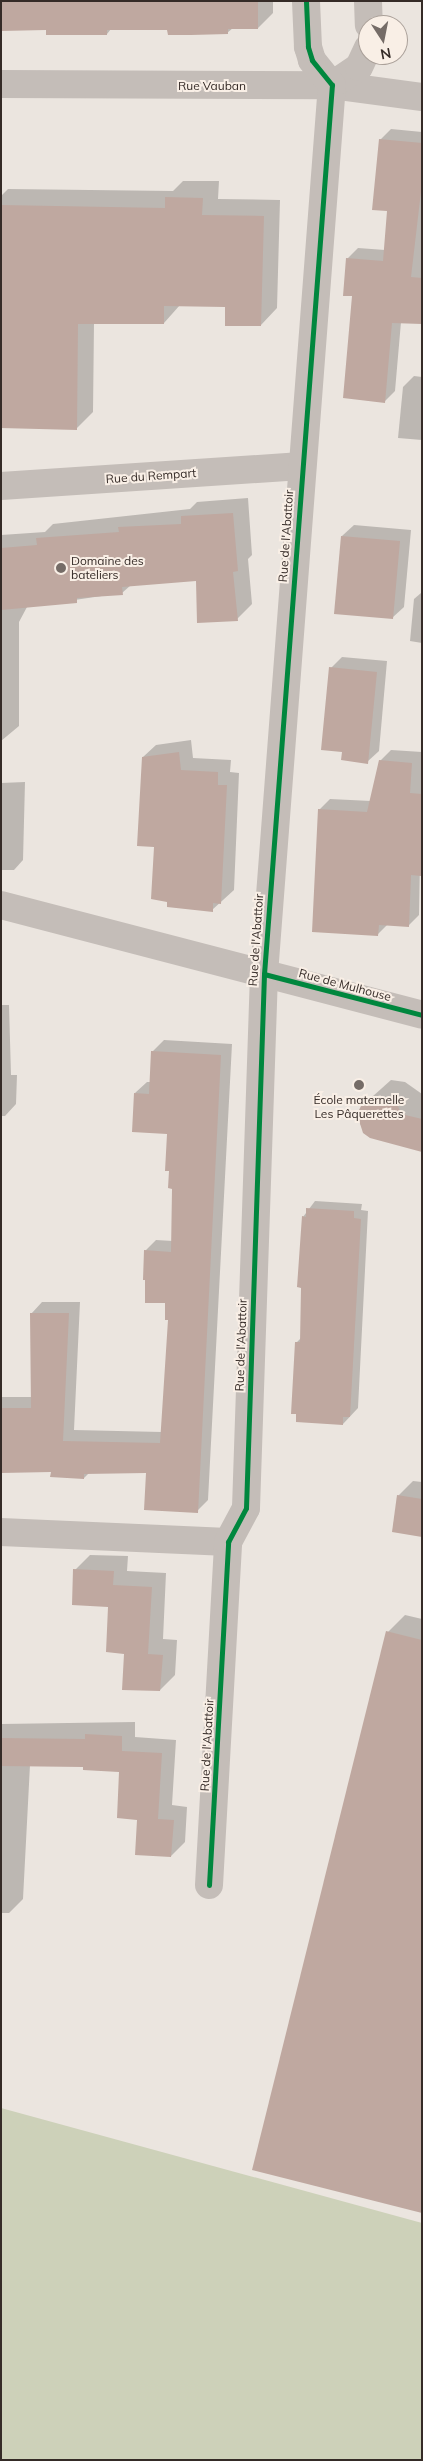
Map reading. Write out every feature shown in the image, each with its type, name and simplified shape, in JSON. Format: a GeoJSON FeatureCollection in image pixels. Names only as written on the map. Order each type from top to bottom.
{"type":"FeatureCollection","features":[{"type":"Feature","properties":{"kind":"street"},"geometry":{"type":"LineString","coordinates":[[306,1],[310,54],[332,86],[359,68],[360,65]]}},
{"type":"Feature","properties":{"kind":"street"},"geometry":{"type":"LineString","coordinates":[[368,1],[369,15]]}},
{"type":"Feature","properties":{"kind":"street","name":"Rue Vauban"},"geometry":{"type":"LineString","coordinates":[[1,84],[332,86],[422,97]]}},
{"type":"Feature","properties":{"kind":"street","name":"Rue de l'Abattoir"},"geometry":{"type":"LineString","coordinates":[[209,1885],[228,1542],[246,1508],[264,974],[301,466],[332,86]]}},
{"type":"Feature","properties":{"kind":"street","name":"Rue du Rempart"},"geometry":{"type":"LineString","coordinates":[[1,486],[301,466]]}},
{"type":"Feature","properties":{"kind":"street","name":"Rue de Mulhouse"},"geometry":{"type":"LineString","coordinates":[[1,905],[422,1015]]}},
{"type":"Feature","properties":{"kind":"street"},"geometry":{"type":"LineString","coordinates":[[1,1532],[228,1542]]}},
{"type":"Feature","properties":{"kind":"green space"},"geometry":{"type":"Polygon","coordinates":[[[1,2108],[422,2223],[422,2460],[1,2460],[1,2108]]]}},
{"type":"Feature","properties":{"kind":"building"},"geometry":{"type":"Polygon","coordinates":[[[1,1],[258,1],[258,29],[228,29],[228,34],[191,35],[168,35],[167,30],[107,30],[107,35],[46,35],[46,30],[1,31],[1,1]]]}},
{"type":"Feature","properties":{"kind":"building"},"geometry":{"type":"Polygon","coordinates":[[[379,139],[422,143],[422,183],[411,277],[422,278],[422,324],[392,323],[385,403],[343,398],[352,296],[343,296],[346,258],[383,261],[387,211],[372,210],[379,139]]]}},
{"type":"Feature","properties":{"kind":"building"},"geometry":{"type":"Polygon","coordinates":[[[165,197],[203,198],[202,215],[264,216],[261,326],[225,326],[225,307],[164,306],[164,324],[78,324],[77,430],[1,428],[1,205],[165,208],[165,197]]]}},
{"type":"Feature","properties":{"kind":"building"},"geometry":{"type":"Polygon","coordinates":[[[233,513],[238,571],[233,572],[238,621],[197,623],[196,581],[122,587],[123,595],[77,598],[77,603],[1,610],[1,548],[37,545],[36,538],[119,532],[118,527],[181,524],[181,516],[233,513]]]}},
{"type":"Feature","properties":{"kind":"building"},"geometry":{"type":"Polygon","coordinates":[[[341,536],[400,541],[393,619],[334,614],[341,536]]]}},
{"type":"Feature","properties":{"kind":"building"},"geometry":{"type":"Polygon","coordinates":[[[329,667],[377,672],[368,764],[341,760],[342,752],[321,750],[329,667]]]}},
{"type":"Feature","properties":{"kind":"building"},"geometry":{"type":"Polygon","coordinates":[[[179,752],[181,770],[218,772],[218,785],[227,785],[221,904],[213,903],[213,912],[167,907],[167,902],[151,899],[154,847],[137,846],[142,757],[179,752]]]}},
{"type":"Feature","properties":{"kind":"building"},"geometry":{"type":"Polygon","coordinates":[[[379,760],[412,763],[410,793],[422,794],[421,876],[411,875],[409,927],[379,925],[378,936],[312,932],[318,809],[367,812],[379,760]]]}},
{"type":"Feature","properties":{"kind":"building"},"geometry":{"type":"Polygon","coordinates":[[[151,1051],[221,1055],[198,1513],[144,1510],[146,1473],[84,1474],[84,1479],[50,1477],[51,1472],[1,1473],[1,1408],[31,1408],[30,1313],[69,1313],[63,1441],[160,1443],[168,1320],[165,1320],[165,1303],[145,1303],[145,1280],[143,1280],[144,1250],[171,1252],[172,1189],[168,1188],[169,1171],[165,1171],[167,1134],[132,1132],[134,1093],[149,1094],[151,1051]]]}},
{"type":"Feature","properties":{"kind":"building"},"geometry":{"type":"Polygon","coordinates":[[[374,1096],[389,1098],[398,1106],[401,1114],[422,1119],[422,1152],[370,1138],[363,1133],[357,1114],[362,1104],[374,1096]]]}},
{"type":"Feature","properties":{"kind":"building"},"geometry":{"type":"Polygon","coordinates":[[[306,1208],[354,1211],[354,1218],[361,1219],[350,1417],[343,1417],[343,1425],[296,1422],[296,1414],[291,1414],[295,1342],[300,1342],[301,1288],[297,1287],[302,1216],[306,1217],[306,1208]]]}},
{"type":"Feature","properties":{"kind":"building"},"geometry":{"type":"Polygon","coordinates":[[[397,1495],[422,1499],[422,1537],[392,1532],[397,1495]]]}},
{"type":"Feature","properties":{"kind":"building"},"geometry":{"type":"Polygon","coordinates":[[[73,1569],[114,1571],[113,1585],[152,1587],[148,1654],[163,1655],[160,1691],[122,1690],[124,1654],[106,1652],[108,1607],[72,1605],[73,1569]]]}},
{"type":"Feature","properties":{"kind":"building"},"geometry":{"type":"Polygon","coordinates":[[[386,1631],[422,1640],[422,2213],[252,2170],[386,1631]]]}},
{"type":"Feature","properties":{"kind":"building"},"geometry":{"type":"Polygon","coordinates":[[[85,1734],[122,1736],[122,1751],[162,1753],[158,1819],[174,1820],[171,1857],[135,1855],[137,1820],[117,1818],[119,1772],[83,1770],[83,1767],[1,1766],[1,1738],[85,1739],[85,1734]]]}},
{"type":"Feature","properties":{"kind":"cycle path"},"geometry":{"type":"LineString","coordinates":[[209,1885],[228,1542],[246,1508],[264,974],[332,85],[312,60],[308,47],[306,1]]}},
{"type":"Feature","properties":{"kind":"cycle path"},"geometry":{"type":"LineString","coordinates":[[264,974],[422,1015]]}},
{"type":"Feature","properties":{"kind":"place","name":"Domaine des bateliers"},"geometry":{"type":"Point","coordinates":[61,568]}},
{"type":"Feature","properties":{"kind":"place","name":"École maternelle Les Pâquerettes"},"geometry":{"type":"Point","coordinates":[359,1085]}}]}
